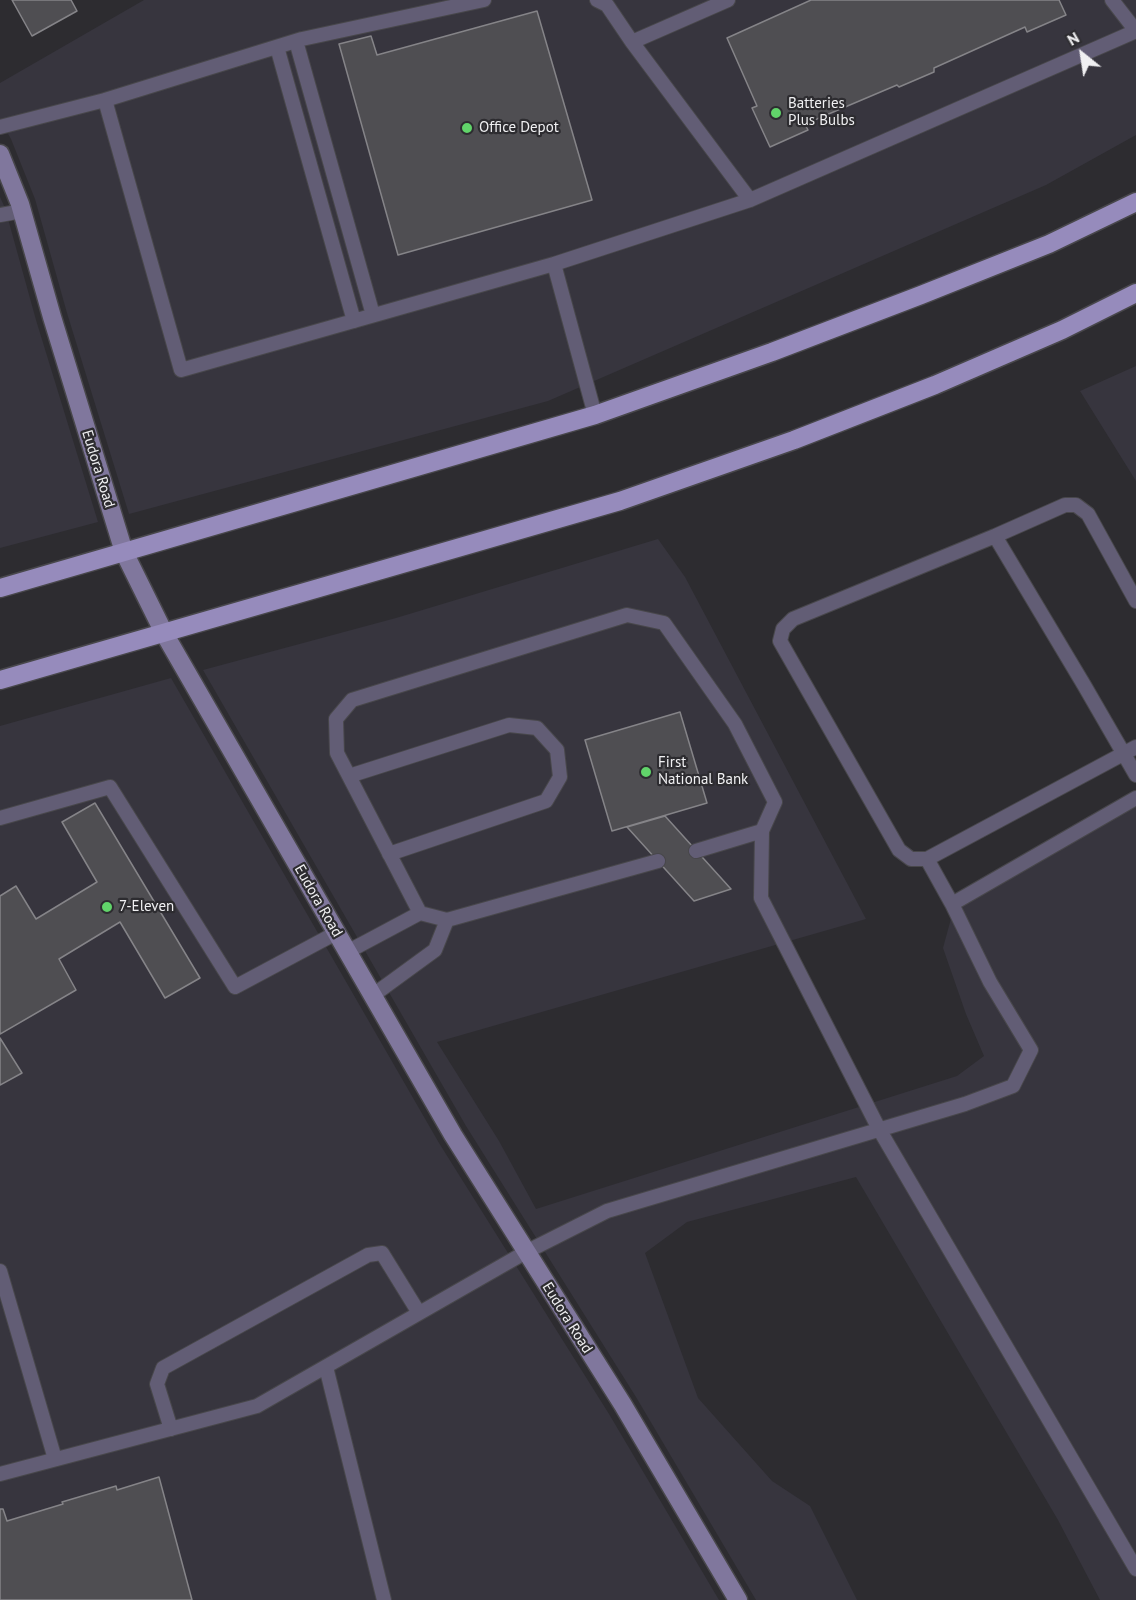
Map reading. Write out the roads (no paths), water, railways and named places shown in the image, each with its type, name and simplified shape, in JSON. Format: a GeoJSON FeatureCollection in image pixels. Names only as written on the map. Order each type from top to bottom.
{"type":"FeatureCollection","features":[{"type":"Feature","properties":{"kind":"main road"},"geometry":{"type":"LineString","coordinates":[[0,588],[595,415],[772,352],[921,295],[1049,244],[1136,202]]}},
{"type":"Feature","properties":{"kind":"main road"},"geometry":{"type":"LineString","coordinates":[[0,680],[620,501],[794,440],[935,385],[1062,330],[1136,293]]}},
{"type":"Feature","properties":{"kind":"street","name":"Eudora Road"},"geometry":{"type":"LineString","coordinates":[[0,154],[22,211],[51,317],[124,552],[164,633],[453,1135],[622,1406],[738,1600]]}},
{"type":"Feature","properties":{"kind":"lane"},"geometry":{"type":"LineString","coordinates":[[0,128],[105,100],[299,40],[484,0]]}},
{"type":"Feature","properties":{"kind":"lane"},"geometry":{"type":"LineString","coordinates":[[597,0],[607,5],[750,201]]}},
{"type":"Feature","properties":{"kind":"lane"},"geometry":{"type":"LineString","coordinates":[[632,42],[728,0]]}},
{"type":"Feature","properties":{"kind":"lane"},"geometry":{"type":"LineString","coordinates":[[105,100],[181,370],[554,264],[750,201],[1136,31],[1112,0]]}},
{"type":"Feature","properties":{"kind":"lane"},"geometry":{"type":"LineString","coordinates":[[299,40],[373,315]]}},
{"type":"Feature","properties":{"kind":"lane"},"geometry":{"type":"LineString","coordinates":[[277,47],[354,321]]}},
{"type":"Feature","properties":{"kind":"lane"},"geometry":{"type":"LineString","coordinates":[[0,215],[22,211]]}},
{"type":"Feature","properties":{"kind":"lane"},"geometry":{"type":"LineString","coordinates":[[554,264],[595,415]]}},
{"type":"Feature","properties":{"kind":"lane"},"geometry":{"type":"LineString","coordinates":[[1130,750],[927,859],[911,859],[899,850],[780,641],[783,629],[793,619],[1065,505],[1076,505],[1088,514],[1136,601]]}},
{"type":"Feature","properties":{"kind":"lane"},"geometry":{"type":"LineString","coordinates":[[995,536],[1130,750],[1136,775]]}},
{"type":"Feature","properties":{"kind":"lane"},"geometry":{"type":"LineString","coordinates":[[420,913],[337,753],[336,719],[352,700],[627,615],[664,622],[735,724],[776,802],[762,831],[761,898],[879,1129],[1136,1569]]}},
{"type":"Feature","properties":{"kind":"lane"},"geometry":{"type":"LineString","coordinates":[[349,776],[509,725],[537,728],[557,750],[561,777],[546,801],[389,854]]}},
{"type":"Feature","properties":{"kind":"lane"},"geometry":{"type":"LineString","coordinates":[[0,818],[110,787],[236,987],[336,933]]}},
{"type":"Feature","properties":{"kind":"lane"},"geometry":{"type":"LineString","coordinates":[[952,904],[1136,798]]}},
{"type":"Feature","properties":{"kind":"lane"},"geometry":{"type":"LineString","coordinates":[[696,851],[762,831]]}},
{"type":"Feature","properties":{"kind":"lane"},"geometry":{"type":"LineString","coordinates":[[0,1474],[256,1406],[526,1252],[607,1211],[965,1104],[1013,1086],[1031,1050],[990,982],[927,859]]}},
{"type":"Feature","properties":{"kind":"lane"},"geometry":{"type":"LineString","coordinates":[[347,952],[420,913],[447,921],[658,861]]}},
{"type":"Feature","properties":{"kind":"lane"},"geometry":{"type":"LineString","coordinates":[[372,996],[435,950],[447,921]]}},
{"type":"Feature","properties":{"kind":"lane"},"geometry":{"type":"LineString","coordinates":[[171,1429],[157,1384],[163,1368],[368,1255],[382,1253],[419,1313]]}},
{"type":"Feature","properties":{"kind":"lane"},"geometry":{"type":"LineString","coordinates":[[0,1271],[55,1459]]}},
{"type":"Feature","properties":{"kind":"lane"},"geometry":{"type":"LineString","coordinates":[[326,1366],[384,1600]]}},
{"type":"Feature","properties":{"kind":"place","name":"Batteries Plus Bulbs"},"geometry":{"type":"Point","coordinates":[776,113]}},
{"type":"Feature","properties":{"kind":"place","name":"Office Depot"},"geometry":{"type":"Point","coordinates":[467,128]}},
{"type":"Feature","properties":{"kind":"place","name":"First National Bank"},"geometry":{"type":"Point","coordinates":[646,772]}},
{"type":"Feature","properties":{"kind":"place","name":"7-Eleven"},"geometry":{"type":"Point","coordinates":[107,907]}}]}
